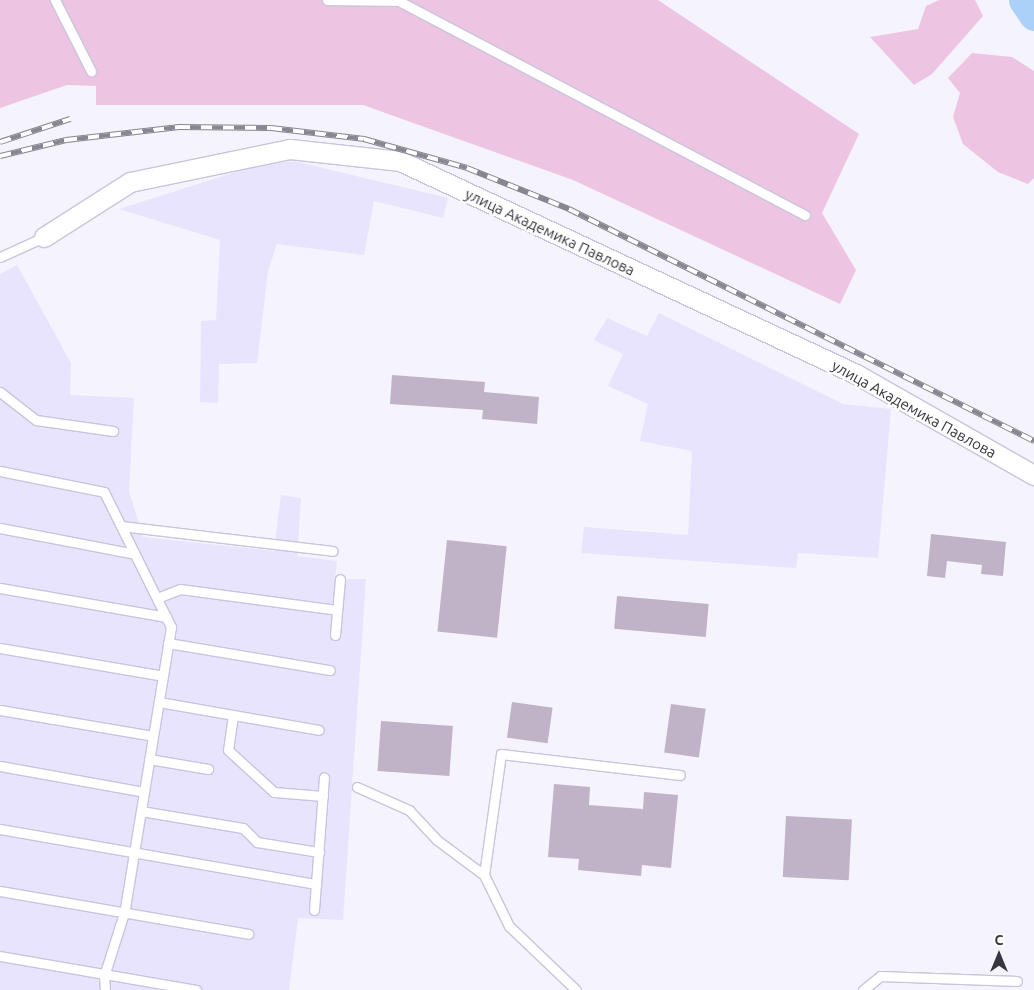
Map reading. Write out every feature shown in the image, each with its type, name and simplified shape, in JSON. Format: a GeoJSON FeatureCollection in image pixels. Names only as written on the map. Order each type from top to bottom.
{"type":"FeatureCollection","features":[{"type":"Feature","properties":{"kind":"street","name":"улица Академика Павлова"},"geometry":{"type":"LineString","coordinates":[[44,237],[130,182],[290,149],[400,162],[856,374],[1034,475]]}},
{"type":"Feature","properties":{"kind":"lane"},"geometry":{"type":"LineString","coordinates":[[55,0],[91,70]]}},
{"type":"Feature","properties":{"kind":"lane"},"geometry":{"type":"LineString","coordinates":[[327,0],[399,1],[805,214]]}},
{"type":"Feature","properties":{"kind":"lane"},"geometry":{"type":"LineString","coordinates":[[0,257],[44,237]]}},
{"type":"Feature","properties":{"kind":"lane"},"geometry":{"type":"LineString","coordinates":[[0,392],[36,420],[113,432]]}},
{"type":"Feature","properties":{"kind":"lane"},"geometry":{"type":"LineString","coordinates":[[0,472],[104,492],[171,627],[124,913],[104,976],[105,990]]}},
{"type":"Feature","properties":{"kind":"lane"},"geometry":{"type":"LineString","coordinates":[[122,526],[333,550]]}},
{"type":"Feature","properties":{"kind":"lane"},"geometry":{"type":"LineString","coordinates":[[0,528],[135,554]]}},
{"type":"Feature","properties":{"kind":"lane"},"geometry":{"type":"LineString","coordinates":[[335,635],[340,579]]}},
{"type":"Feature","properties":{"kind":"lane"},"geometry":{"type":"LineString","coordinates":[[0,588],[166,617]]}},
{"type":"Feature","properties":{"kind":"lane"},"geometry":{"type":"LineString","coordinates":[[157,598],[180,589],[337,610]]}},
{"type":"Feature","properties":{"kind":"lane"},"geometry":{"type":"LineString","coordinates":[[168,644],[330,670]]}},
{"type":"Feature","properties":{"kind":"lane"},"geometry":{"type":"LineString","coordinates":[[0,648],[163,676]]}},
{"type":"Feature","properties":{"kind":"lane"},"geometry":{"type":"LineString","coordinates":[[159,702],[319,730]]}},
{"type":"Feature","properties":{"kind":"lane"},"geometry":{"type":"LineString","coordinates":[[0,710],[153,736]]}},
{"type":"Feature","properties":{"kind":"lane"},"geometry":{"type":"LineString","coordinates":[[233,715],[228,750],[274,792],[322,796]]}},
{"type":"Feature","properties":{"kind":"lane"},"geometry":{"type":"LineString","coordinates":[[484,875],[501,754],[680,775]]}},
{"type":"Feature","properties":{"kind":"lane"},"geometry":{"type":"LineString","coordinates":[[149,759],[208,769]]}},
{"type":"Feature","properties":{"kind":"lane"},"geometry":{"type":"LineString","coordinates":[[0,766],[144,792]]}},
{"type":"Feature","properties":{"kind":"lane"},"geometry":{"type":"LineString","coordinates":[[314,910],[324,777]]}},
{"type":"Feature","properties":{"kind":"lane"},"geometry":{"type":"LineString","coordinates":[[357,787],[409,810],[437,840],[484,875],[509,926],[576,990]]}},
{"type":"Feature","properties":{"kind":"lane"},"geometry":{"type":"LineString","coordinates":[[141,811],[243,828],[257,842],[319,852]]}},
{"type":"Feature","properties":{"kind":"lane"},"geometry":{"type":"LineString","coordinates":[[0,829],[316,884]]}},
{"type":"Feature","properties":{"kind":"lane"},"geometry":{"type":"LineString","coordinates":[[0,891],[248,934]]}},
{"type":"Feature","properties":{"kind":"lane"},"geometry":{"type":"LineString","coordinates":[[0,956],[104,976],[196,990]]}},
{"type":"Feature","properties":{"kind":"lane"},"geometry":{"type":"LineString","coordinates":[[863,990],[880,976],[1017,981]]}},
{"type":"Feature","properties":{"kind":"shaded area"},"geometry":{"type":"Polygon","coordinates":[[[0,0],[658,0],[859,134],[822,213],[856,270],[840,304],[573,180],[363,105],[96,105],[96,86],[67,85],[0,108],[0,0]]]}},
{"type":"Feature","properties":{"kind":"shaded area"},"geometry":{"type":"Polygon","coordinates":[[[939,0],[975,0],[983,16],[932,74],[914,85],[870,37],[918,29],[926,6],[939,0]]]}},
{"type":"Feature","properties":{"kind":"shaded area"},"geometry":{"type":"Polygon","coordinates":[[[972,53],[1012,57],[1034,71],[1034,178],[1028,184],[998,172],[963,144],[953,117],[960,93],[948,78],[972,53]]]}},
{"type":"Feature","properties":{"kind":"shaded area"},"geometry":{"type":"Polygon","coordinates":[[[270,161],[298,162],[448,198],[443,218],[374,201],[364,255],[277,244],[268,271],[257,363],[219,364],[218,403],[200,402],[201,321],[216,320],[220,240],[119,209],[270,161]]]}},
{"type":"Feature","properties":{"kind":"shaded area"},"geometry":{"type":"Polygon","coordinates":[[[17,265],[71,363],[70,395],[134,398],[129,491],[143,537],[274,551],[281,495],[301,498],[297,556],[337,561],[335,579],[366,579],[343,920],[298,918],[289,990],[0,990],[0,274],[17,265]]]}},
{"type":"Feature","properties":{"kind":"shaded area"},"geometry":{"type":"Polygon","coordinates":[[[659,313],[843,404],[891,409],[878,558],[798,553],[796,568],[581,553],[584,527],[688,535],[692,451],[640,441],[648,404],[608,386],[623,354],[594,340],[607,318],[647,336],[659,313]]]}},
{"type":"Feature","properties":{"kind":"building"},"geometry":{"type":"Polygon","coordinates":[[[392,375],[485,382],[484,392],[539,397],[537,424],[482,419],[483,410],[390,404],[392,375]]]}},
{"type":"Feature","properties":{"kind":"building"},"geometry":{"type":"Polygon","coordinates":[[[931,534],[1006,542],[1003,576],[981,574],[982,565],[947,561],[945,578],[927,576],[931,534]]]}},
{"type":"Feature","properties":{"kind":"building"},"geometry":{"type":"Polygon","coordinates":[[[447,540],[507,546],[497,638],[437,631],[447,540]]]}},
{"type":"Feature","properties":{"kind":"building"},"geometry":{"type":"Polygon","coordinates":[[[617,596],[709,604],[706,637],[614,629],[617,596]]]}},
{"type":"Feature","properties":{"kind":"building"},"geometry":{"type":"Polygon","coordinates":[[[512,702],[553,708],[548,743],[507,738],[512,702]]]}},
{"type":"Feature","properties":{"kind":"building"},"geometry":{"type":"Polygon","coordinates":[[[671,704],[706,709],[699,757],[664,753],[671,704]]]}},
{"type":"Feature","properties":{"kind":"building"},"geometry":{"type":"Polygon","coordinates":[[[381,721],[453,726],[449,776],[378,771],[381,721]]]}},
{"type":"Feature","properties":{"kind":"building"},"geometry":{"type":"Polygon","coordinates":[[[554,784],[590,787],[589,805],[643,809],[644,792],[678,795],[671,868],[642,865],[641,876],[578,870],[579,859],[548,857],[554,784]]]}},
{"type":"Feature","properties":{"kind":"building"},"geometry":{"type":"Polygon","coordinates":[[[786,816],[852,819],[849,880],[783,877],[786,816]]]}},
{"type":"Feature","properties":{"kind":"waterway"},"geometry":{"type":"LineString","coordinates":[[1024,0],[1034,15]]}},
{"type":"Feature","properties":{"kind":"railway"},"geometry":{"type":"LineString","coordinates":[[0,142],[70,119]]}},
{"type":"Feature","properties":{"kind":"railway"},"geometry":{"type":"LineString","coordinates":[[0,156],[66,140],[179,127],[271,128],[364,139],[467,168],[569,209],[1034,441]]}}]}
